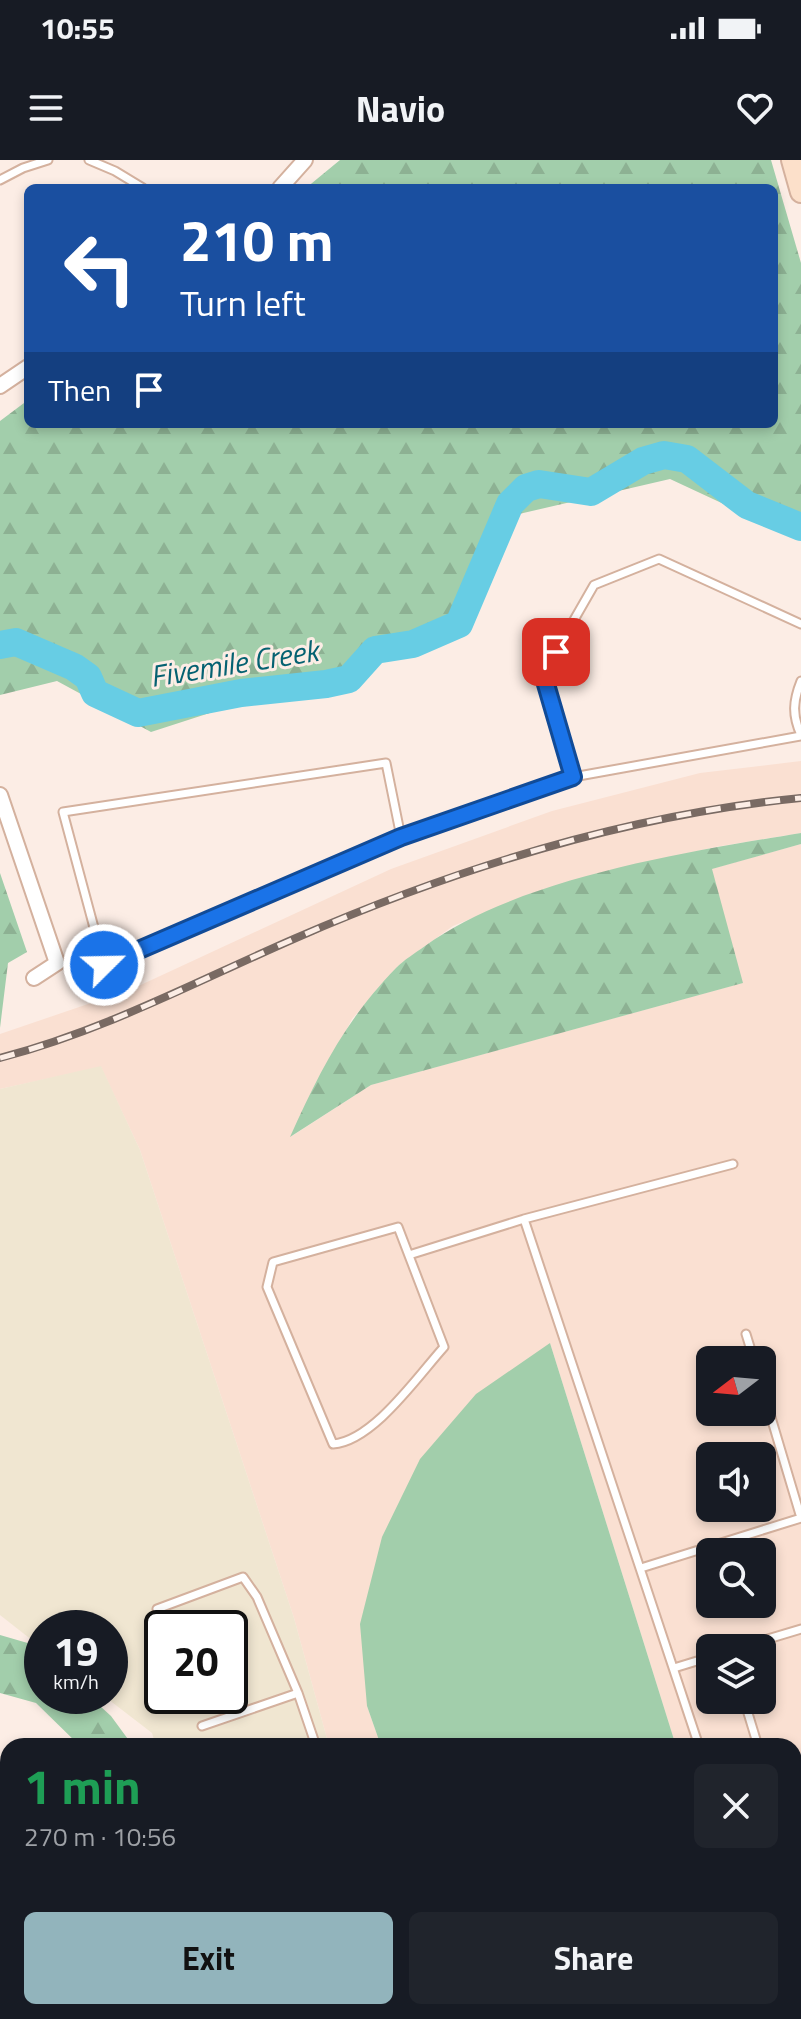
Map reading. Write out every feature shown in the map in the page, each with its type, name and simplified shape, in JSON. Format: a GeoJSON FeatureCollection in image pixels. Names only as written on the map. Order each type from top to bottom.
{"type":"FeatureCollection","features":[{"type":"Feature","properties":{"kind":"main road"},"geometry":{"type":"LineString","coordinates":[[792,160],[801,192]]}},
{"type":"Feature","properties":{"kind":"street"},"geometry":{"type":"LineString","coordinates":[[284,184],[305,160]]}},
{"type":"Feature","properties":{"kind":"street"},"geometry":{"type":"LineString","coordinates":[[0,386],[24,370]]}},
{"type":"Feature","properties":{"kind":"street"},"geometry":{"type":"LineString","coordinates":[[0,795],[57,963],[34,978]]}},
{"type":"Feature","properties":{"kind":"lane"},"geometry":{"type":"LineString","coordinates":[[0,180],[48,160]]}},
{"type":"Feature","properties":{"kind":"lane"},"geometry":{"type":"LineString","coordinates":[[89,160],[104,163],[137,184]]}},
{"type":"Feature","properties":{"kind":"lane"},"geometry":{"type":"LineString","coordinates":[[573,777],[543,674],[594,585],[659,559],[801,624]]}},
{"type":"Feature","properties":{"kind":"lane"},"geometry":{"type":"LineString","coordinates":[[401,837],[386,763],[63,812],[104,965],[401,837],[573,777],[801,736],[793,718],[795,697],[801,681]]}},
{"type":"Feature","properties":{"kind":"lane"},"geometry":{"type":"LineString","coordinates":[[409,1255],[524,1219],[733,1164]]}},
{"type":"Feature","properties":{"kind":"lane"},"geometry":{"type":"LineString","coordinates":[[524,1219],[696,1738]]}},
{"type":"Feature","properties":{"kind":"lane"},"geometry":{"type":"LineString","coordinates":[[398,1227],[409,1255],[444,1347],[382,1416],[348,1443],[333,1444],[267,1287],[273,1262],[398,1227]]}},
{"type":"Feature","properties":{"kind":"lane"},"geometry":{"type":"LineString","coordinates":[[746,1334],[750,1346]]}},
{"type":"Feature","properties":{"kind":"lane"},"geometry":{"type":"LineString","coordinates":[[641,1568],[801,1518],[774,1426]]}},
{"type":"Feature","properties":{"kind":"lane"},"geometry":{"type":"LineString","coordinates":[[157,1609],[243,1577],[257,1597],[298,1693],[313,1738]]}},
{"type":"Feature","properties":{"kind":"lane"},"geometry":{"type":"LineString","coordinates":[[776,1637],[801,1629]]}},
{"type":"Feature","properties":{"kind":"lane"},"geometry":{"type":"LineString","coordinates":[[674,1668],[696,1661]]}},
{"type":"Feature","properties":{"kind":"lane"},"geometry":{"type":"LineString","coordinates":[[202,1726],[298,1693]]}},
{"type":"Feature","properties":{"kind":"lane"},"geometry":{"type":"LineString","coordinates":[[748,1714],[756,1738]]}},
{"type":"Feature","properties":{"kind":"shaded area"},"geometry":{"type":"Polygon","coordinates":[[[801,761],[801,833],[715,847],[533,893],[453,926],[398,966],[352,1019],[292,1136],[371,1085],[742,983],[711,869],[801,844],[801,1738],[673,1738],[550,1343],[367,1706],[378,1738],[327,1738],[294,1618],[140,1150],[101,1067],[0,1089],[0,1034],[132,989],[391,869],[552,811],[700,773],[801,761]]]}},
{"type":"Feature","properties":{"kind":"shaded area"},"geometry":{"type":"Polygon","coordinates":[[[101,1066],[140,1150],[294,1618],[327,1738],[154,1738],[152,1733],[127,1714],[128,1610],[24,1610],[24,1634],[0,1615],[0,1089],[101,1066]]]}},
{"type":"Feature","properties":{"kind":"green space"},"geometry":{"type":"Polygon","coordinates":[[[340,160],[771,160],[778,184],[311,184],[340,160]]]}},
{"type":"Feature","properties":{"kind":"green space"},"geometry":{"type":"Polygon","coordinates":[[[778,184],[801,263],[801,540],[670,479],[519,514],[464,631],[151,732],[57,681],[0,695],[0,421],[24,403],[24,428],[778,428],[778,184]]]}},
{"type":"Feature","properties":{"kind":"green space"},"geometry":{"type":"Polygon","coordinates":[[[801,833],[801,844],[712,869],[743,983],[371,1085],[290,1137],[335,1048],[378,988],[406,959],[463,922],[507,902],[605,871],[801,833]]]}},
{"type":"Feature","properties":{"kind":"green space"},"geometry":{"type":"Polygon","coordinates":[[[0,873],[27,952],[8,963],[0,1028],[0,873]]]}},
{"type":"Feature","properties":{"kind":"green space"},"geometry":{"type":"Polygon","coordinates":[[[550,1343],[673,1738],[378,1738],[367,1706],[360,1624],[382,1537],[420,1459],[476,1394],[550,1343]]]}},
{"type":"Feature","properties":{"kind":"green space"},"geometry":{"type":"Polygon","coordinates":[[[0,1635],[24,1642],[24,1700],[0,1693],[0,1635]]]}},
{"type":"Feature","properties":{"kind":"green space"},"geometry":{"type":"Polygon","coordinates":[[[47,1714],[109,1714],[127,1738],[72,1738],[47,1714]]]}},
{"type":"Feature","properties":{"kind":"waterway","name":"Fivemile Creek"},"geometry":{"type":"LineString","coordinates":[[0,645],[16,642],[74,667],[88,677],[95,693],[138,713],[241,693],[349,679],[375,650],[413,644],[459,624],[510,504],[526,488],[539,484],[591,492],[643,461],[664,455],[687,459],[747,505],[801,527]]}},
{"type":"Feature","properties":{"kind":"railway"},"geometry":{"type":"LineString","coordinates":[[0,1058],[114,1019],[296,938],[480,867],[607,831],[671,817],[801,798]]}},
{"type":"Feature","properties":{"kind":"route"},"geometry":{"type":"LineString","coordinates":[[104,965],[401,837],[573,777],[543,674],[556,652]]}}]}
